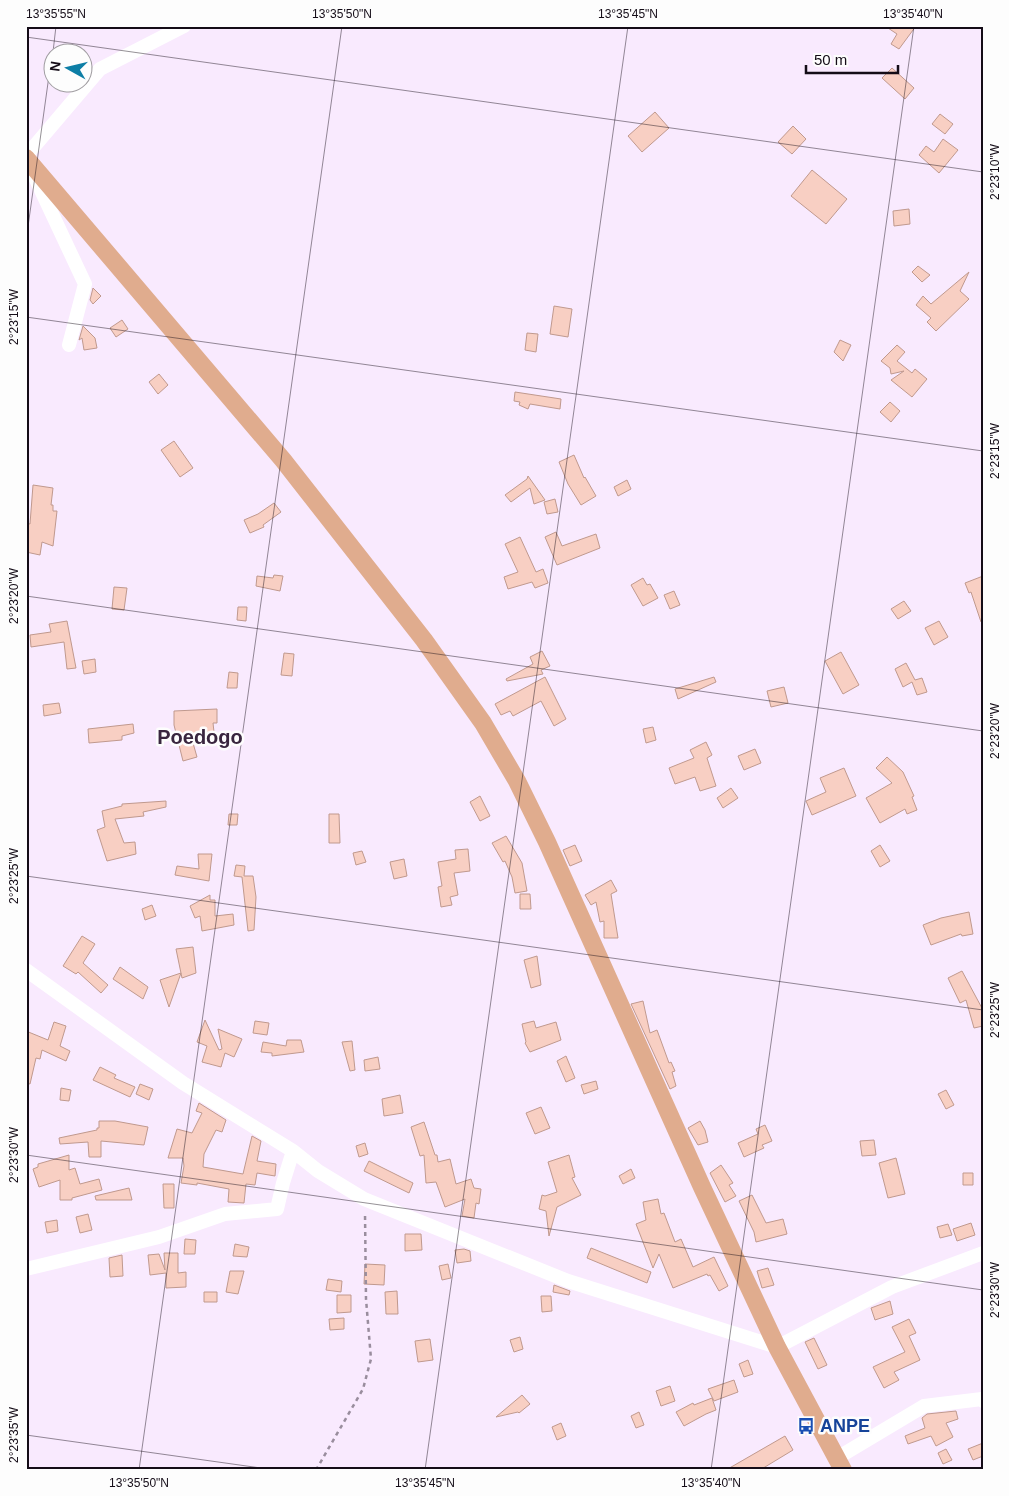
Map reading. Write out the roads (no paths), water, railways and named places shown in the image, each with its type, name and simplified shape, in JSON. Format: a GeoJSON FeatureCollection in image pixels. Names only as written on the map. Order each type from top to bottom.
{"type":"FeatureCollection","features":[{"type":"Feature","properties":{"kind":"main road"},"geometry":{"type":"LineString","coordinates":[[26,157],[283,460],[424,640],[483,723],[517,781],[547,842],[702,1187],[777,1346],[840,1464]]}},
{"type":"Feature","properties":{"kind":"street"},"geometry":{"type":"LineString","coordinates":[[68,345],[85,284],[26,157],[100,69],[184,26]]}},
{"type":"Feature","properties":{"kind":"street"},"geometry":{"type":"LineString","coordinates":[[26,970],[183,1083],[293,1151],[318,1171],[364,1199],[568,1281],[777,1346],[892,1288],[983,1253]]}},
{"type":"Feature","properties":{"kind":"street"},"geometry":{"type":"LineString","coordinates":[[26,1269],[159,1236],[225,1214],[277,1209],[293,1151]]}},
{"type":"Feature","properties":{"kind":"street"},"geometry":{"type":"LineString","coordinates":[[840,1464],[924,1406],[982,1399],[983,1401]]}},
{"type":"Feature","properties":{"kind":"place","name":"ANPE"},"geometry":{"type":"Point","coordinates":[806,1426]}},
{"type":"Feature","properties":{"kind":"district","name":"Poedogo"},"geometry":{"type":"Point","coordinates":[200,737]}}]}
